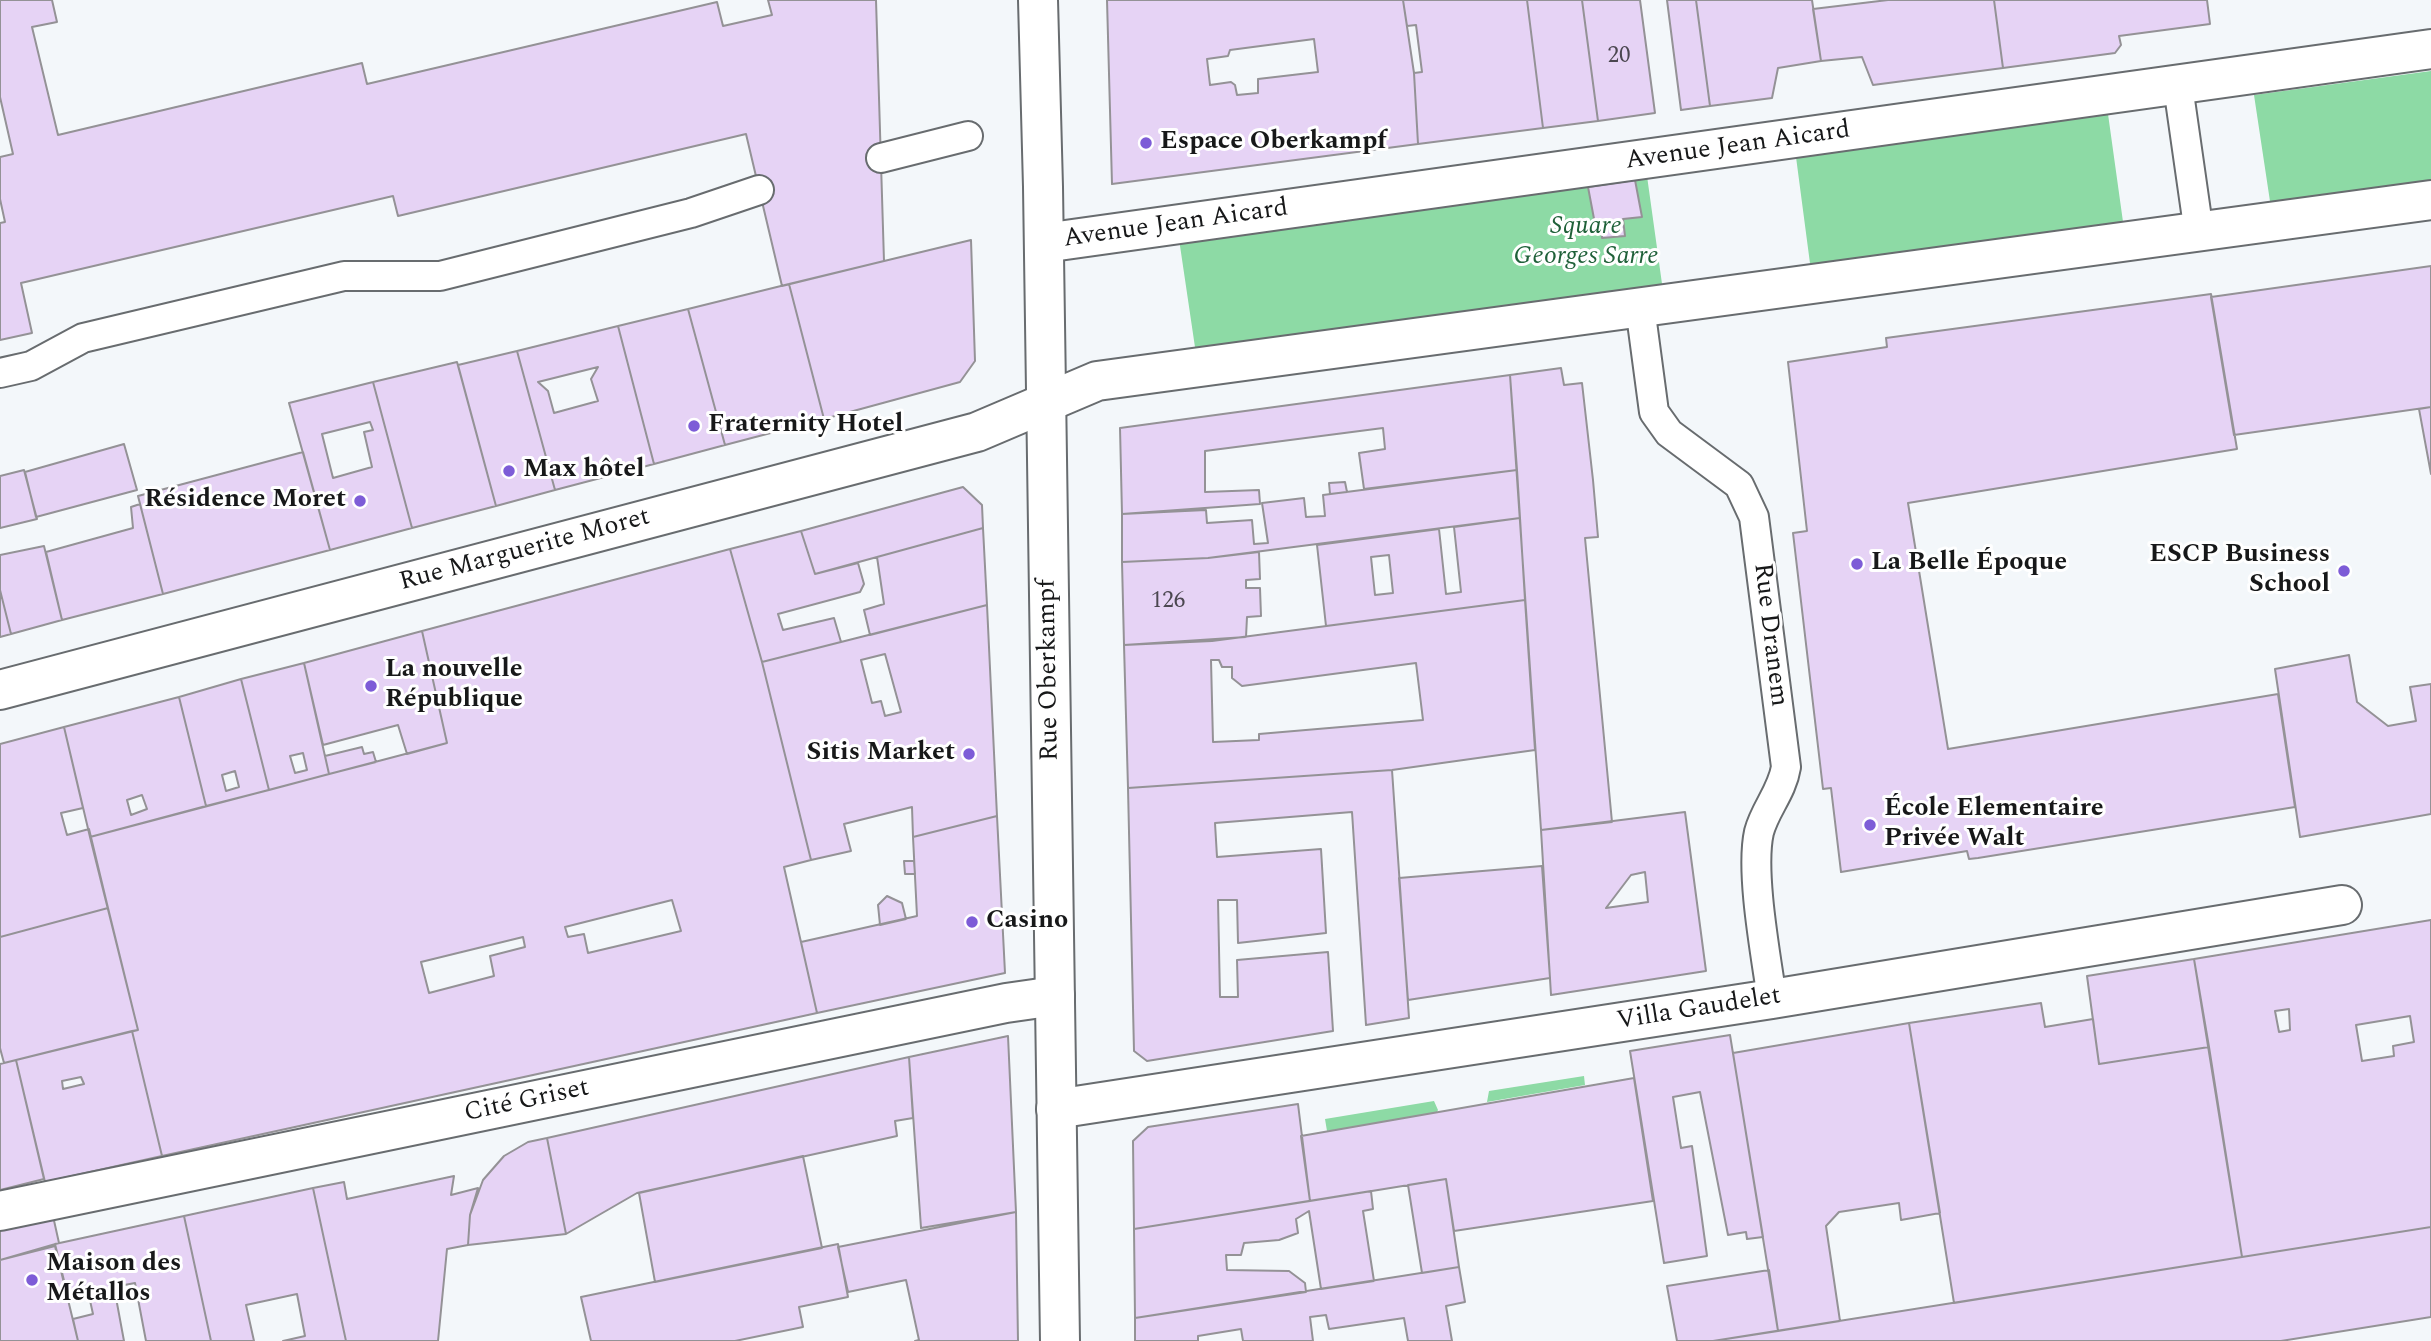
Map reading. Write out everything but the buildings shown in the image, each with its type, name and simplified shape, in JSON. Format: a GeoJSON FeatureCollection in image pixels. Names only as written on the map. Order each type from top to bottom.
{"type":"FeatureCollection","features":[{"type":"Feature","properties":{"kind":"street","name":"Rue Oberkampf"},"geometry":{"type":"LineString","coordinates":[[1038,0],[1047,400],[1060,1341]]}},
{"type":"Feature","properties":{"kind":"street","name":"Avenue Jean Aicard"},"geometry":{"type":"LineString","coordinates":[[1044,243],[2431,50]]}},
{"type":"Feature","properties":{"kind":"street"},"geometry":{"type":"LineString","coordinates":[[1047,400],[1097,381],[2431,201]]}},
{"type":"Feature","properties":{"kind":"street","name":"Rue Marguerite Moret"},"geometry":{"type":"LineString","coordinates":[[0,690],[977,432],[1047,400]]}},
{"type":"Feature","properties":{"kind":"street","name":"Villa Gaudelet"},"geometry":{"type":"LineString","coordinates":[[1056,1110],[1772,999],[2342,905]]}},
{"type":"Feature","properties":{"kind":"street","name":"Cité Griset"},"geometry":{"type":"LineString","coordinates":[[0,1211],[1006,1003],[1055,996]]}},
{"type":"Feature","properties":{"kind":"lane"},"geometry":{"type":"LineString","coordinates":[[2178,86],[2199,233]]}},
{"type":"Feature","properties":{"kind":"lane"},"geometry":{"type":"LineString","coordinates":[[881,158],[968,136]]}},
{"type":"Feature","properties":{"kind":"lane"},"geometry":{"type":"LineString","coordinates":[[0,373],[31,366],[83,338],[344,276],[440,276],[691,213],[759,190]]}},
{"type":"Feature","properties":{"kind":"lane","name":"Rue Dranem"},"geometry":{"type":"LineString","coordinates":[[1640,307],[1654,412],[1669,433],[1739,485],[1754,517],[1786,767],[1783,786],[1759,830],[1756,859],[1772,999]]}},
{"type":"Feature","properties":{"kind":"green space"},"geometry":{"type":"Polygon","coordinates":[[[2431,71],[2431,187],[2271,208],[2254,95],[2431,71]]]}},
{"type":"Feature","properties":{"kind":"green space"},"geometry":{"type":"Polygon","coordinates":[[[2108,114],[2124,229],[1811,271],[1796,157],[2108,114]]]}},
{"type":"Feature","properties":{"kind":"green space","name":"Square Georges Sarre"},"geometry":{"type":"Polygon","coordinates":[[[1647,176],[1663,291],[1196,354],[1179,239],[1647,176]]]}},
{"type":"Feature","properties":{"kind":"green space"},"geometry":{"type":"Polygon","coordinates":[[[1584,1076],[1585,1085],[1487,1102],[1489,1091],[1584,1076]]]}},
{"type":"Feature","properties":{"kind":"green space"},"geometry":{"type":"Polygon","coordinates":[[[1434,1101],[1438,1110],[1436,1114],[1327,1131],[1325,1119],[1434,1101]]]}},
{"type":"Feature","properties":{"kind":"place","name":"Espace Oberkampf"},"geometry":{"type":"Point","coordinates":[1146,143]}},
{"type":"Feature","properties":{"kind":"place","name":"Fraternity Hotel"},"geometry":{"type":"Point","coordinates":[694,426]}},
{"type":"Feature","properties":{"kind":"place","name":"Max hôtel"},"geometry":{"type":"Point","coordinates":[509,471]}},
{"type":"Feature","properties":{"kind":"place","name":"Résidence Moret"},"geometry":{"type":"Point","coordinates":[360,501]}},
{"type":"Feature","properties":{"kind":"place","name":"La Belle Époque"},"geometry":{"type":"Point","coordinates":[1857,564]}},
{"type":"Feature","properties":{"kind":"place","name":"ESCP Business School"},"geometry":{"type":"Point","coordinates":[2344,571]}},
{"type":"Feature","properties":{"kind":"place","name":"La nouvelle République"},"geometry":{"type":"Point","coordinates":[371,686]}},
{"type":"Feature","properties":{"kind":"place","name":"Sitis Market"},"geometry":{"type":"Point","coordinates":[969,754]}},
{"type":"Feature","properties":{"kind":"place","name":"École Elementaire Privée Walt"},"geometry":{"type":"Point","coordinates":[1870,825]}},
{"type":"Feature","properties":{"kind":"place","name":"Casino"},"geometry":{"type":"Point","coordinates":[972,922]}},
{"type":"Feature","properties":{"kind":"place","name":"Maison des Métallos"},"geometry":{"type":"Point","coordinates":[32,1280]}}]}
